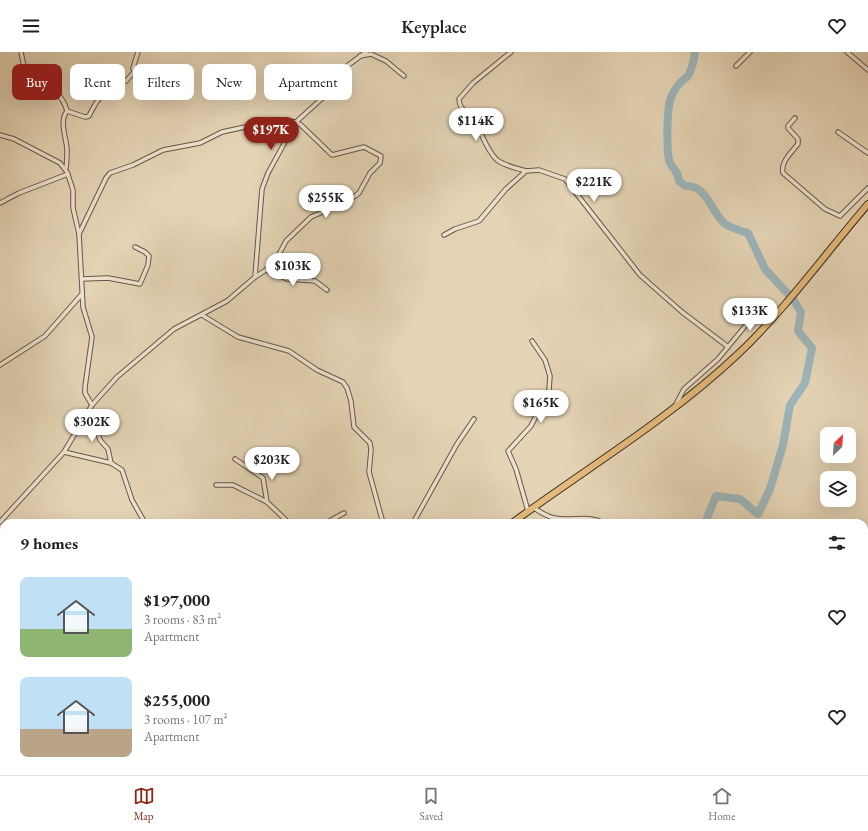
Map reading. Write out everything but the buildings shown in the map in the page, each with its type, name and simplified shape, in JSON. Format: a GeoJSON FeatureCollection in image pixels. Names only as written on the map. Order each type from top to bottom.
{"type":"FeatureCollection","features":[{"type":"Feature","properties":{"kind":"highway"},"geometry":{"type":"LineString","coordinates":[[517,519],[675,407],[712,377],[758,334],[868,204]]}},
{"type":"Feature","properties":{"kind":"street"},"geometry":{"type":"LineString","coordinates":[[21,52],[24,67],[48,84],[60,95],[65,104],[67,111],[64,114],[63,125],[67,149],[66,170]]}},
{"type":"Feature","properties":{"kind":"street"},"geometry":{"type":"LineString","coordinates":[[67,111],[85,117],[89,116],[95,103],[102,95],[119,81],[126,81],[131,76],[138,52]]}},
{"type":"Feature","properties":{"kind":"street"},"geometry":{"type":"LineString","coordinates":[[357,57],[359,52]]}},
{"type":"Feature","properties":{"kind":"street"},"geometry":{"type":"LineString","coordinates":[[255,277],[262,189],[268,173],[296,122],[328,93],[343,69],[357,57],[366,52]]}},
{"type":"Feature","properties":{"kind":"street"},"geometry":{"type":"LineString","coordinates":[[511,52],[473,83],[459,99],[459,105],[478,126],[489,151],[497,160],[506,165],[526,172],[539,170],[565,179],[640,275],[682,312],[727,346]]}},
{"type":"Feature","properties":{"kind":"street"},"geometry":{"type":"LineString","coordinates":[[736,66],[750,52]]}},
{"type":"Feature","properties":{"kind":"street"},"geometry":{"type":"LineString","coordinates":[[847,52],[868,70]]}},
{"type":"Feature","properties":{"kind":"street"},"geometry":{"type":"LineString","coordinates":[[357,57],[371,54],[386,61],[404,76]]}},
{"type":"Feature","properties":{"kind":"street"},"geometry":{"type":"LineString","coordinates":[[795,118],[788,128],[798,139],[798,144],[784,162],[782,168],[783,173],[825,209],[840,216],[868,188]]}},
{"type":"Feature","properties":{"kind":"street"},"geometry":{"type":"LineString","coordinates":[[3,519],[64,452],[92,405],[117,377],[174,329],[227,301],[255,277],[266,270],[278,256],[286,242],[311,217],[339,205],[359,192],[370,173],[380,163],[381,156],[377,152],[364,147],[332,156],[296,122],[277,120],[222,132],[200,143],[163,150],[132,165],[110,173],[79,234]]}},
{"type":"Feature","properties":{"kind":"street"},"geometry":{"type":"LineString","coordinates":[[838,132],[868,153]]}},
{"type":"Feature","properties":{"kind":"street"},"geometry":{"type":"LineString","coordinates":[[0,134],[62,164],[68,174],[73,194],[73,208],[79,234],[83,307],[92,337],[85,393],[92,405]]}},
{"type":"Feature","properties":{"kind":"street"},"geometry":{"type":"LineString","coordinates":[[444,235],[455,229],[479,221],[506,189],[526,172]]}},
{"type":"Feature","properties":{"kind":"street"},"geometry":{"type":"LineString","coordinates":[[0,204],[19,193],[68,174]]}},
{"type":"Feature","properties":{"kind":"street"},"geometry":{"type":"LineString","coordinates":[[82,279],[108,278],[140,284],[148,265],[149,256],[145,252],[135,247]]}},
{"type":"Feature","properties":{"kind":"street"},"geometry":{"type":"LineString","coordinates":[[266,270],[287,279],[315,281],[327,290]]}},
{"type":"Feature","properties":{"kind":"street"},"geometry":{"type":"LineString","coordinates":[[0,365],[45,336],[82,294]]}},
{"type":"Feature","properties":{"kind":"street"},"geometry":{"type":"LineString","coordinates":[[675,407],[684,389],[718,359],[727,346],[760,308]]}},
{"type":"Feature","properties":{"kind":"street"},"geometry":{"type":"LineString","coordinates":[[202,315],[238,337],[289,351],[316,370],[343,382],[347,388],[351,401],[354,427],[370,443],[371,450],[369,472],[382,519]]}},
{"type":"Feature","properties":{"kind":"street"},"geometry":{"type":"LineString","coordinates":[[532,341],[545,360],[550,376],[549,390],[531,426],[508,451],[530,509],[554,518],[587,517],[593,519]]}},
{"type":"Feature","properties":{"kind":"street"},"geometry":{"type":"LineString","coordinates":[[86,415],[96,426],[100,440],[108,449],[111,463]]}},
{"type":"Feature","properties":{"kind":"street"},"geometry":{"type":"LineString","coordinates":[[415,519],[457,444],[474,419]]}},
{"type":"Feature","properties":{"kind":"street"},"geometry":{"type":"LineString","coordinates":[[64,452],[111,463],[122,470],[132,500],[143,519]]}},
{"type":"Feature","properties":{"kind":"street"},"geometry":{"type":"LineString","coordinates":[[235,459],[263,478],[267,502]]}},
{"type":"Feature","properties":{"kind":"street"},"geometry":{"type":"LineString","coordinates":[[216,485],[233,485],[267,502],[285,519]]}},
{"type":"Feature","properties":{"kind":"street"},"geometry":{"type":"LineString","coordinates":[[333,519],[344,513]]}},
{"type":"Feature","properties":{"kind":"waterway"},"geometry":{"type":"LineString","coordinates":[[695,52],[693,64],[688,76],[676,88],[670,101],[667,132],[670,163],[677,173],[679,181],[685,186],[698,189],[708,199],[719,218],[726,225],[748,233],[765,269],[788,294]]}},
{"type":"Feature","properties":{"kind":"waterway"},"geometry":{"type":"LineString","coordinates":[[707,519],[716,496],[740,499],[758,514],[770,489],[783,445],[790,405],[805,383],[812,348],[798,331],[801,312],[793,299]]}}]}
